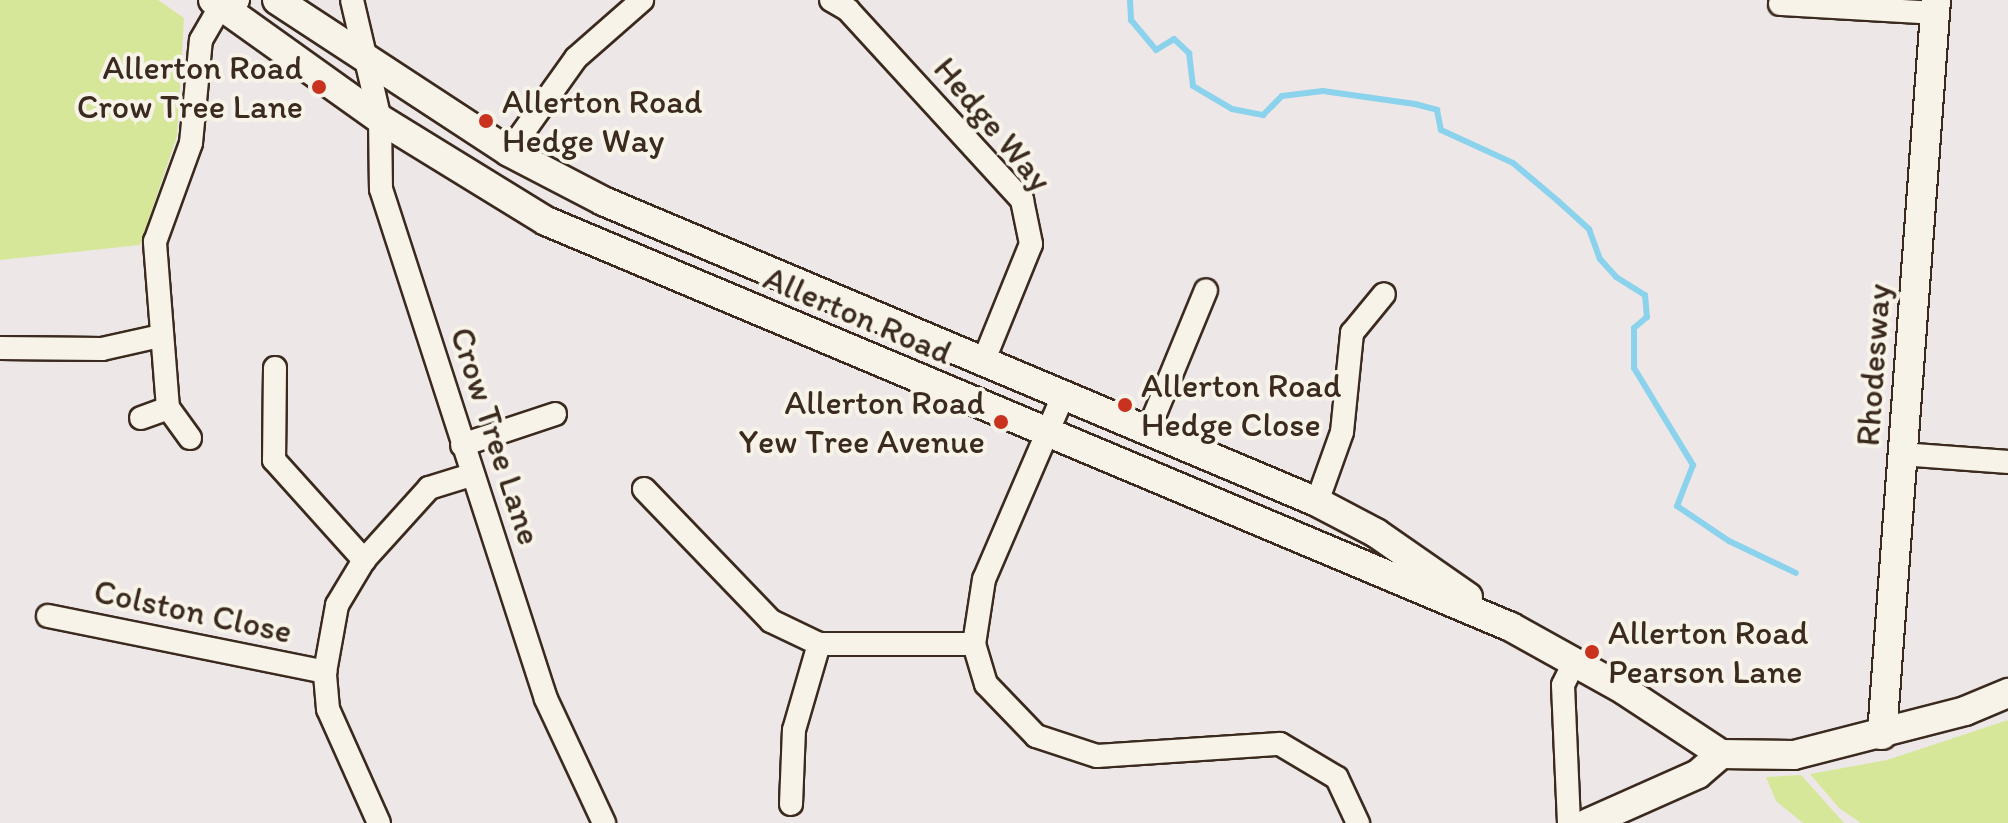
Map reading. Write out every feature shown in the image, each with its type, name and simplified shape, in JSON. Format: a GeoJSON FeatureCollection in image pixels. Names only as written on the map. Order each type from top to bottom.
{"type":"FeatureCollection","features":[{"type":"Feature","properties":{"kind":"street","name":"Allerton Road"},"geometry":{"type":"LineString","coordinates":[[277,0],[509,152],[603,201],[1317,502],[1376,533],[1511,627],[1574,662],[1721,754]]}},
{"type":"Feature","properties":{"kind":"street","name":"Crow Tree Lane"},"geometry":{"type":"LineString","coordinates":[[352,0],[380,119],[381,189],[471,475],[546,699],[604,823]]}},
{"type":"Feature","properties":{"kind":"street"},"geometry":{"type":"LineString","coordinates":[[509,152],[576,58],[642,0]]}},
{"type":"Feature","properties":{"kind":"street","name":"Hedge Way"},"geometry":{"type":"LineString","coordinates":[[831,0],[848,10],[1022,200],[1031,244],[983,362]]}},
{"type":"Feature","properties":{"kind":"street","name":"Allerton Road"},"geometry":{"type":"LineString","coordinates":[[224,2],[380,119],[546,221],[1511,627]]}},
{"type":"Feature","properties":{"kind":"street"},"geometry":{"type":"LineString","coordinates":[[190,438],[168,408],[155,242],[191,143],[201,40],[224,2]]}},
{"type":"Feature","properties":{"kind":"street"},"geometry":{"type":"LineString","coordinates":[[1780,4],[1936,7]]}},
{"type":"Feature","properties":{"kind":"street","name":"Rhodesway"},"geometry":{"type":"LineString","coordinates":[[1882,735],[1936,7]]}},
{"type":"Feature","properties":{"kind":"street"},"geometry":{"type":"LineString","coordinates":[[1148,431],[1206,290]]}},
{"type":"Feature","properties":{"kind":"street"},"geometry":{"type":"LineString","coordinates":[[1317,502],[1342,432],[1352,333],[1384,294]]}},
{"type":"Feature","properties":{"kind":"street"},"geometry":{"type":"LineString","coordinates":[[0,348],[102,349],[160,336]]}},
{"type":"Feature","properties":{"kind":"street"},"geometry":{"type":"LineString","coordinates":[[275,368],[274,460],[364,560]]}},
{"type":"Feature","properties":{"kind":"street"},"geometry":{"type":"LineString","coordinates":[[1063,396],[984,579],[974,644],[986,684],[1036,736],[1097,756],[1280,744],[1337,778],[1358,823]]}},
{"type":"Feature","properties":{"kind":"street"},"geometry":{"type":"LineString","coordinates":[[141,418],[168,408]]}},
{"type":"Feature","properties":{"kind":"street"},"geometry":{"type":"LineString","coordinates":[[462,445],[555,414]]}},
{"type":"Feature","properties":{"kind":"street"},"geometry":{"type":"LineString","coordinates":[[1902,454],[2008,462]]}},
{"type":"Feature","properties":{"kind":"street"},"geometry":{"type":"LineString","coordinates":[[379,823],[328,709],[325,672],[337,605],[364,560],[429,488],[471,475]]}},
{"type":"Feature","properties":{"kind":"street"},"geometry":{"type":"LineString","coordinates":[[644,489],[771,621],[819,644],[974,644]]}},
{"type":"Feature","properties":{"kind":"street","name":"Colston Close"},"geometry":{"type":"LineString","coordinates":[[48,616],[325,672]]}},
{"type":"Feature","properties":{"kind":"street"},"geometry":{"type":"LineString","coordinates":[[791,804],[794,730],[819,644]]}},
{"type":"Feature","properties":{"kind":"street"},"geometry":{"type":"LineString","coordinates":[[1569,823],[1563,685],[1574,662]]}},
{"type":"Feature","properties":{"kind":"street"},"geometry":{"type":"LineString","coordinates":[[1588,823],[1698,774],[1721,754],[1794,755],[1882,735],[2008,693]]}},
{"type":"Feature","properties":{"kind":"green space"},"geometry":{"type":"Polygon","coordinates":[[[0,0],[158,0],[184,18],[177,136],[140,245],[0,260],[0,0]]]}},
{"type":"Feature","properties":{"kind":"green space"},"geometry":{"type":"Polygon","coordinates":[[[2008,720],[2008,823],[1861,823],[1839,808],[1810,774],[1887,760],[2008,720]]]}},
{"type":"Feature","properties":{"kind":"green space"},"geometry":{"type":"Polygon","coordinates":[[[1801,775],[1844,823],[1803,823],[1776,801],[1766,777],[1801,775]]]}},
{"type":"Feature","properties":{"kind":"waterway"},"geometry":{"type":"LineString","coordinates":[[1130,0],[1131,20],[1156,50],[1174,39],[1189,53],[1193,86],[1232,109],[1263,115],[1282,96],[1323,91],[1437,110],[1441,130],[1513,163],[1558,201],[1589,229],[1600,259],[1616,277],[1645,295],[1647,317],[1634,328],[1634,368],[1693,465],[1677,506],[1729,541],[1796,573]]}},
{"type":"Feature","properties":{"kind":"place","name":"Allerton Road Crow Tree Lane"},"geometry":{"type":"Point","coordinates":[319,87]}},
{"type":"Feature","properties":{"kind":"place","name":"Allerton Road Hedge Way"},"geometry":{"type":"Point","coordinates":[486,121]}},
{"type":"Feature","properties":{"kind":"place","name":"Allerton Road Hedge Close"},"geometry":{"type":"Point","coordinates":[1125,405]}},
{"type":"Feature","properties":{"kind":"place","name":"Allerton Road Yew Tree Avenue"},"geometry":{"type":"Point","coordinates":[1001,422]}},
{"type":"Feature","properties":{"kind":"place","name":"Allerton Road Pearson Lane"},"geometry":{"type":"Point","coordinates":[1592,652]}}]}
